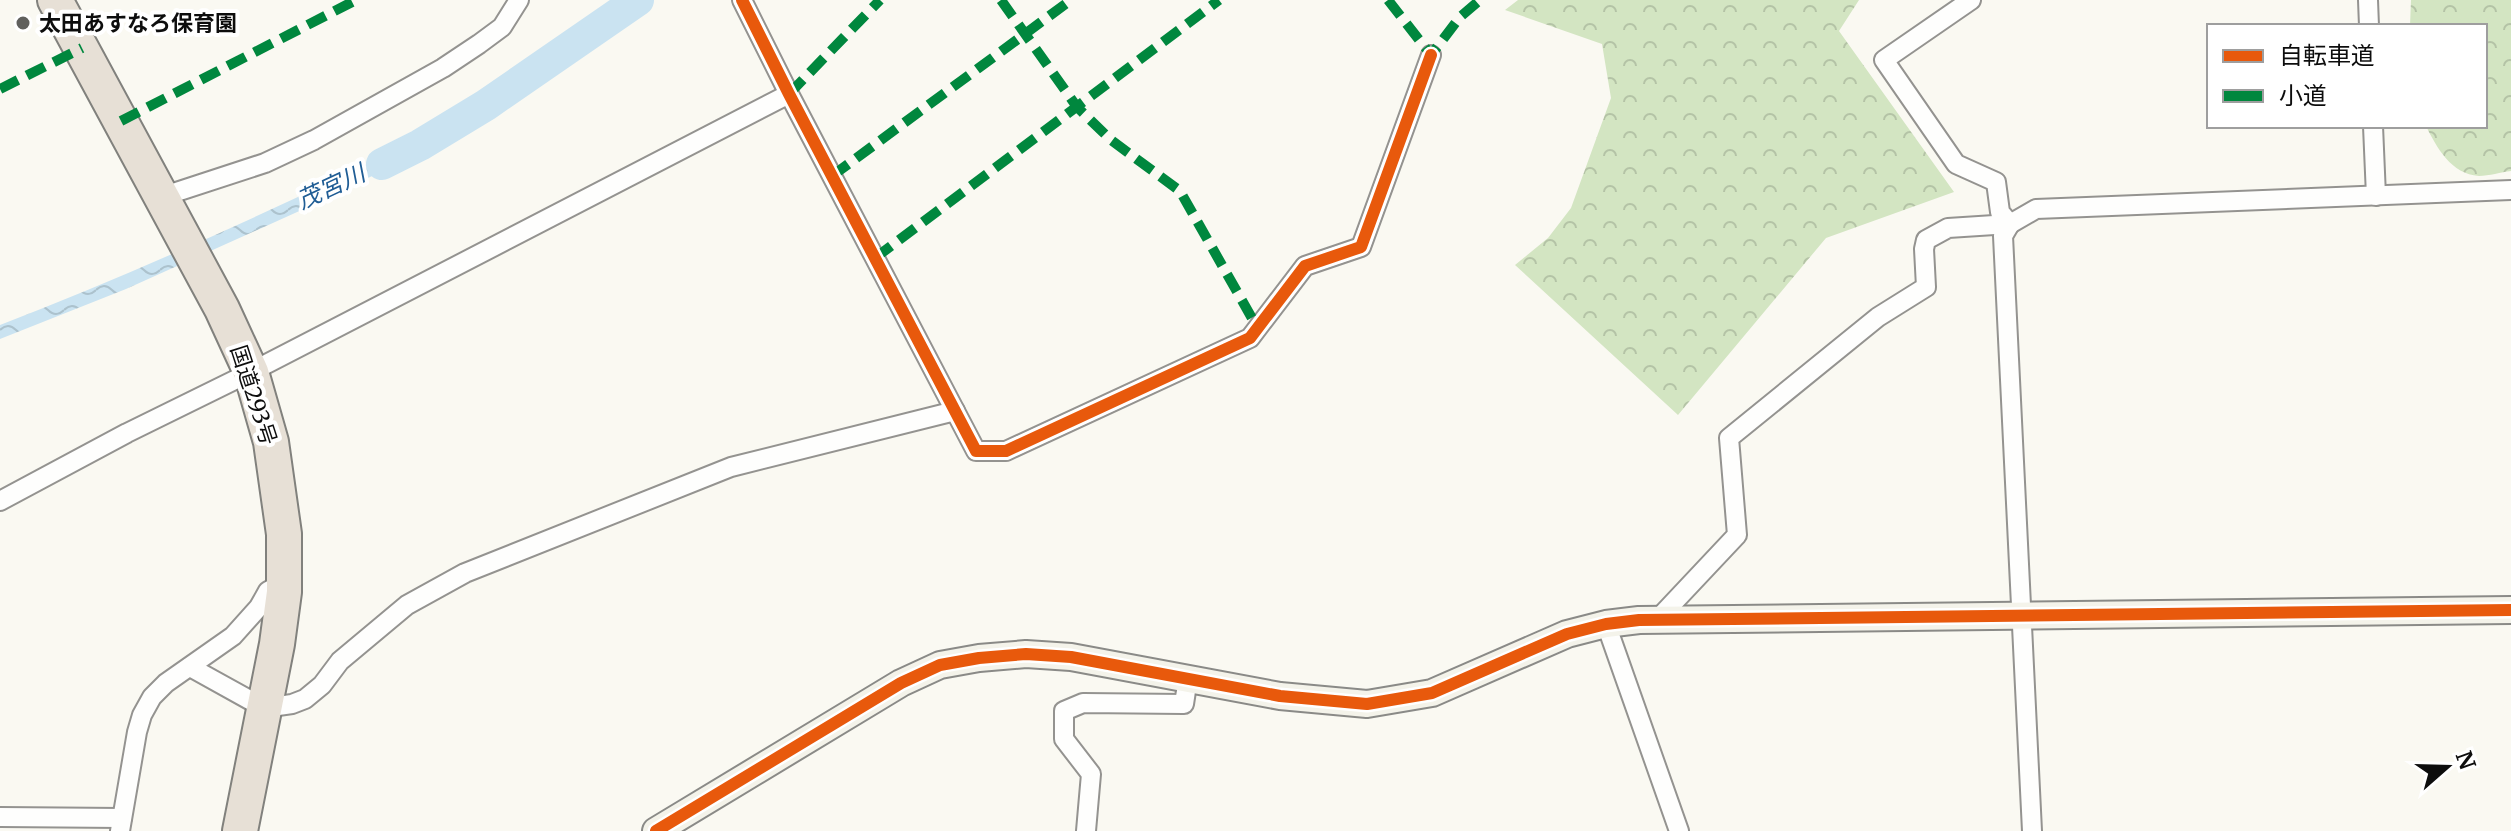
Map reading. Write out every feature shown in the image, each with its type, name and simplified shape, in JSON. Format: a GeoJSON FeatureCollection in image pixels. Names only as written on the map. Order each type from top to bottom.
{"type":"FeatureCollection","features":[{"type":"Feature","properties":{"kind":"highway","name":"国道293号"},"geometry":{"type":"LineString","coordinates":[[55,0],[222,309],[251,372],[271,442],[284,534],[283,596],[240,831]]}},
{"type":"Feature","properties":{"kind":"street"},"geometry":{"type":"LineString","coordinates":[[166,205],[265,163],[443,68],[502,27],[519,0]]}},
{"type":"Feature","properties":{"kind":"street"},"geometry":{"type":"LineString","coordinates":[[742,0],[976,451],[1006,451],[1250,338],[1305,266],[1361,247],[1431,55]]}},
{"type":"Feature","properties":{"kind":"street"},"geometry":{"type":"LineString","coordinates":[[1971,0],[1884,60],[1956,164],[1996,182],[2000,212],[2010,224]]}},
{"type":"Feature","properties":{"kind":"street"},"geometry":{"type":"LineString","coordinates":[[2368,0],[2369,24]]}},
{"type":"Feature","properties":{"kind":"street"},"geometry":{"type":"LineString","coordinates":[[0,501],[789,94]]}},
{"type":"Feature","properties":{"kind":"street"},"geometry":{"type":"LineString","coordinates":[[2373,128],[2376,196]]}},
{"type":"Feature","properties":{"kind":"street"},"geometry":{"type":"LineString","coordinates":[[1657,620],[1737,535],[1729,438],[1878,317],[1926,287],[1926,240],[1948,228],[2010,224],[2036,209],[2511,190]]}},
{"type":"Feature","properties":{"kind":"street"},"geometry":{"type":"LineString","coordinates":[[2010,224],[2003,236],[2032,831]]}},
{"type":"Feature","properties":{"kind":"street"},"geometry":{"type":"LineString","coordinates":[[190,667],[264,708],[292,704],[305,699],[322,685],[340,661],[407,605],[465,573],[731,467],[955,411]]}},
{"type":"Feature","properties":{"kind":"street"},"geometry":{"type":"LineString","coordinates":[[0,817],[121,825],[131,759],[142,715],[152,697],[166,683],[233,636],[268,591],[283,596]]}},
{"type":"Feature","properties":{"kind":"street"},"geometry":{"type":"LineString","coordinates":[[656,831],[901,683],[940,665],[1010,656],[1056,656],[1280,696],[1367,704],[1432,693],[1541,644],[1606,624],[1657,620],[2511,610]]}},
{"type":"Feature","properties":{"kind":"street"},"geometry":{"type":"LineString","coordinates":[[1606,624],[1679,831]]}},
{"type":"Feature","properties":{"kind":"street"},"geometry":{"type":"LineString","coordinates":[[1086,831],[1091,774],[1064,739],[1064,711],[1083,703],[1184,704],[1188,678]]}},
{"type":"Feature","properties":{"kind":"green space"},"geometry":{"type":"Polygon","coordinates":[[[1518,0],[1859,0],[1839,31],[1954,192],[1826,238],[1678,415],[1515,265],[1548,238],[1571,208],[1611,98],[1602,44],[1505,10],[1518,0]]]}},
{"type":"Feature","properties":{"kind":"green space"},"geometry":{"type":"Polygon","coordinates":[[[2411,0],[2511,0],[2511,171],[2479,176],[2460,170],[2446,158],[2427,128],[2487,128],[2487,24],[2410,24],[2411,0]]]}},
{"type":"Feature","properties":{"kind":"water"},"geometry":{"type":"Polygon","coordinates":[[[418,139],[424,150],[326,199],[126,289],[0,339],[0,325],[211,237],[418,139]]]}},
{"type":"Feature","properties":{"kind":"waterway","name":"茂宮川"},"geometry":{"type":"LineString","coordinates":[[382,164],[486,105],[638,0]]}},
{"type":"Feature","properties":{"kind":"marked path"},"geometry":{"type":"LineString","coordinates":[[121,121],[356,0]]}},
{"type":"Feature","properties":{"kind":"marked path"},"geometry":{"type":"LineString","coordinates":[[789,94],[880,0]]}},
{"type":"Feature","properties":{"kind":"marked path"},"geometry":{"type":"LineString","coordinates":[[1001,0],[1077,107],[1111,140],[1180,191],[1257,327]]}},
{"type":"Feature","properties":{"kind":"marked path"},"geometry":{"type":"LineString","coordinates":[[832,176],[1071,0]]}},
{"type":"Feature","properties":{"kind":"marked path"},"geometry":{"type":"LineString","coordinates":[[875,258],[1219,0]]}},
{"type":"Feature","properties":{"kind":"marked path"},"geometry":{"type":"LineString","coordinates":[[1388,0],[1431,55],[1460,17],[1480,0]]}},
{"type":"Feature","properties":{"kind":"marked path"},"geometry":{"type":"LineString","coordinates":[[0,89],[82,48]]}},
{"type":"Feature","properties":{"kind":"cycle path"},"geometry":{"type":"LineString","coordinates":[[742,0],[976,451],[1006,451],[1250,338],[1305,266],[1361,247],[1431,55]]}},
{"type":"Feature","properties":{"kind":"cycle path"},"geometry":{"type":"LineString","coordinates":[[656,831],[901,683],[940,665],[979,658],[1026,654],[1071,657],[1280,696],[1367,704],[1432,693],[1567,634],[1639,620],[2511,610]]}},
{"type":"Feature","properties":{"kind":"place","name":"太田あすなろ保育園"},"geometry":{"type":"Point","coordinates":[23,23]}}]}
